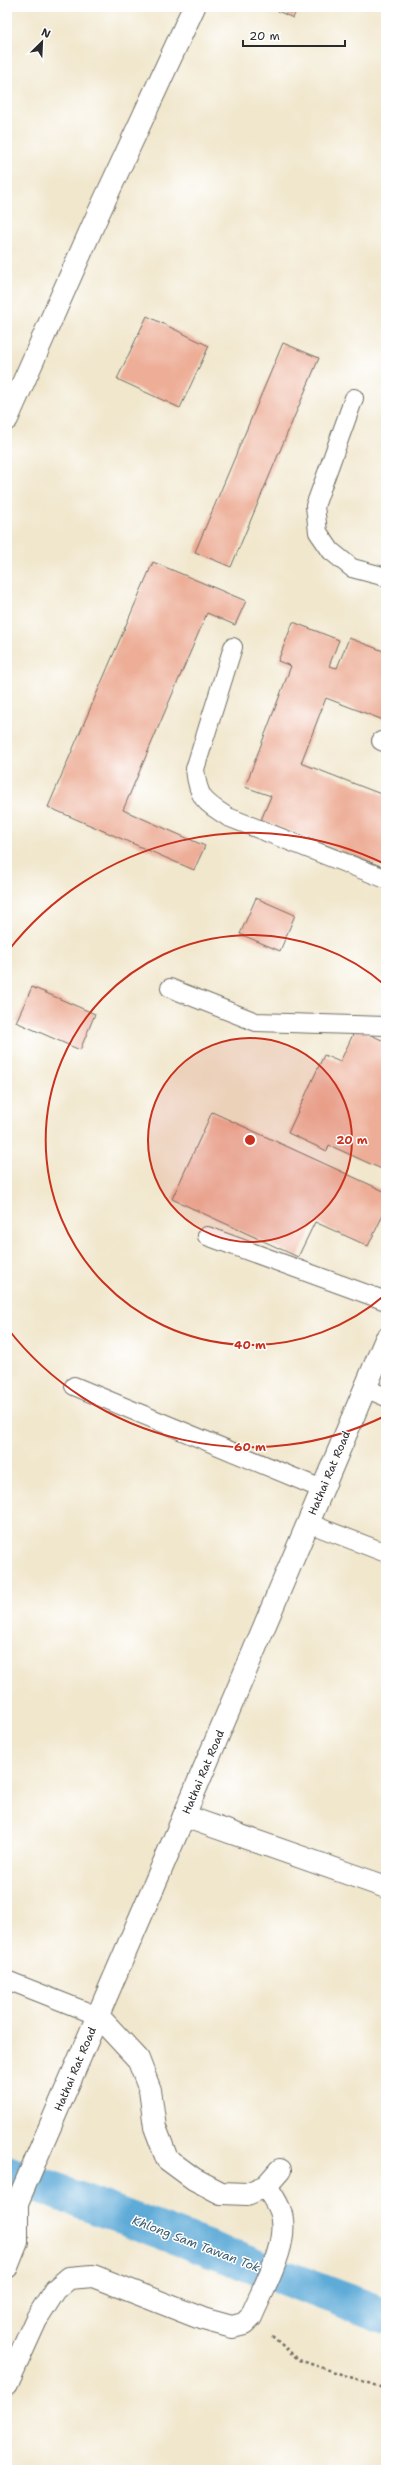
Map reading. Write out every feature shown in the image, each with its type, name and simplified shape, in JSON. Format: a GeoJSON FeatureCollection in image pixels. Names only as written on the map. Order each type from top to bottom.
{"type":"FeatureCollection","features":[{"type":"Feature","properties":{"kind":"street"},"geometry":{"type":"LineString","coordinates":[[7,419],[94,223],[194,7]]}},
{"type":"Feature","properties":{"kind":"street","name":"Hathai Rat Road"},"geometry":{"type":"LineString","coordinates":[[7,2267],[17,2242],[12,2208],[71,2080],[386,1339]]}},
{"type":"Feature","properties":{"kind":"street"},"geometry":{"type":"LineString","coordinates":[[184,1816],[386,1887]]}},
{"type":"Feature","properties":{"kind":"street"},"geometry":{"type":"LineString","coordinates":[[7,2384],[36,2320],[55,2290],[69,2278],[93,2276],[203,2319],[232,2327],[244,2324],[251,2317],[282,2241],[283,2222],[273,2178],[247,2194],[221,2193],[194,2179],[167,2159],[155,2127],[148,2084],[138,2059],[98,2016]]}},
{"type":"Feature","properties":{"kind":"lane"},"geometry":{"type":"LineString","coordinates":[[354,398],[315,506],[318,532],[331,551],[352,568],[386,577]]}},
{"type":"Feature","properties":{"kind":"lane"},"geometry":{"type":"LineString","coordinates":[[233,647],[195,769],[197,788],[204,802],[228,817],[386,878]]}},
{"type":"Feature","properties":{"kind":"lane"},"geometry":{"type":"LineString","coordinates":[[170,988],[256,1022],[386,1026]]}},
{"type":"Feature","properties":{"kind":"lane"},"geometry":{"type":"LineString","coordinates":[[207,1236],[386,1301]]}},
{"type":"Feature","properties":{"kind":"lane"},"geometry":{"type":"LineString","coordinates":[[74,1386],[322,1489]]}},
{"type":"Feature","properties":{"kind":"lane"},"geometry":{"type":"LineString","coordinates":[[365,1388],[386,1397]]}},
{"type":"Feature","properties":{"kind":"lane"},"geometry":{"type":"LineString","coordinates":[[308,1523],[386,1553]]}},
{"type":"Feature","properties":{"kind":"lane"},"geometry":{"type":"LineString","coordinates":[[7,1980],[98,2016]]}},
{"type":"Feature","properties":{"kind":"path"},"geometry":{"type":"LineString","coordinates":[[251,2317],[299,2360],[386,2389]]}},
{"type":"Feature","properties":{"kind":"building"},"geometry":{"type":"Polygon","coordinates":[[[269,7],[298,7],[293,18],[269,7]]]}},
{"type":"Feature","properties":{"kind":"building"},"geometry":{"type":"Polygon","coordinates":[[[147,316],[209,346],[180,408],[117,379],[147,316]]]}},
{"type":"Feature","properties":{"kind":"building"},"geometry":{"type":"Polygon","coordinates":[[[283,343],[319,358],[231,567],[195,552],[283,343]]]}},
{"type":"Feature","properties":{"kind":"building"},"geometry":{"type":"Polygon","coordinates":[[[153,562],[246,601],[235,625],[207,613],[123,810],[205,846],[194,870],[48,807],[153,562]]]}},
{"type":"Feature","properties":{"kind":"building"},"geometry":{"type":"Polygon","coordinates":[[[293,622],[339,640],[329,666],[337,668],[349,638],[386,652],[386,721],[326,698],[301,763],[386,796],[386,868],[261,820],[271,796],[245,787],[291,666],[278,661],[293,622]]]}},
{"type":"Feature","properties":{"kind":"building"},"geometry":{"type":"Polygon","coordinates":[[[256,898],[295,915],[280,951],[240,934],[256,898]]]}},
{"type":"Feature","properties":{"kind":"building"},"geometry":{"type":"Polygon","coordinates":[[[32,987],[95,1014],[80,1050],[16,1022],[32,987]]]}},
{"type":"Feature","properties":{"kind":"building"},"geometry":{"type":"Polygon","coordinates":[[[356,1028],[386,1042],[386,1112],[383,1118],[386,1119],[386,1171],[329,1145],[327,1151],[288,1133],[324,1055],[340,1062],[356,1028]]]}},
{"type":"Feature","properties":{"kind":"building"},"geometry":{"type":"Polygon","coordinates":[[[212,1112],[386,1192],[386,1209],[368,1246],[315,1222],[298,1257],[172,1199],[212,1112]]]}},
{"type":"Feature","properties":{"kind":"waterway","name":"Khlong Sam Tawan Tok"},"geometry":{"type":"LineString","coordinates":[[7,2173],[386,2316]]}}]}
